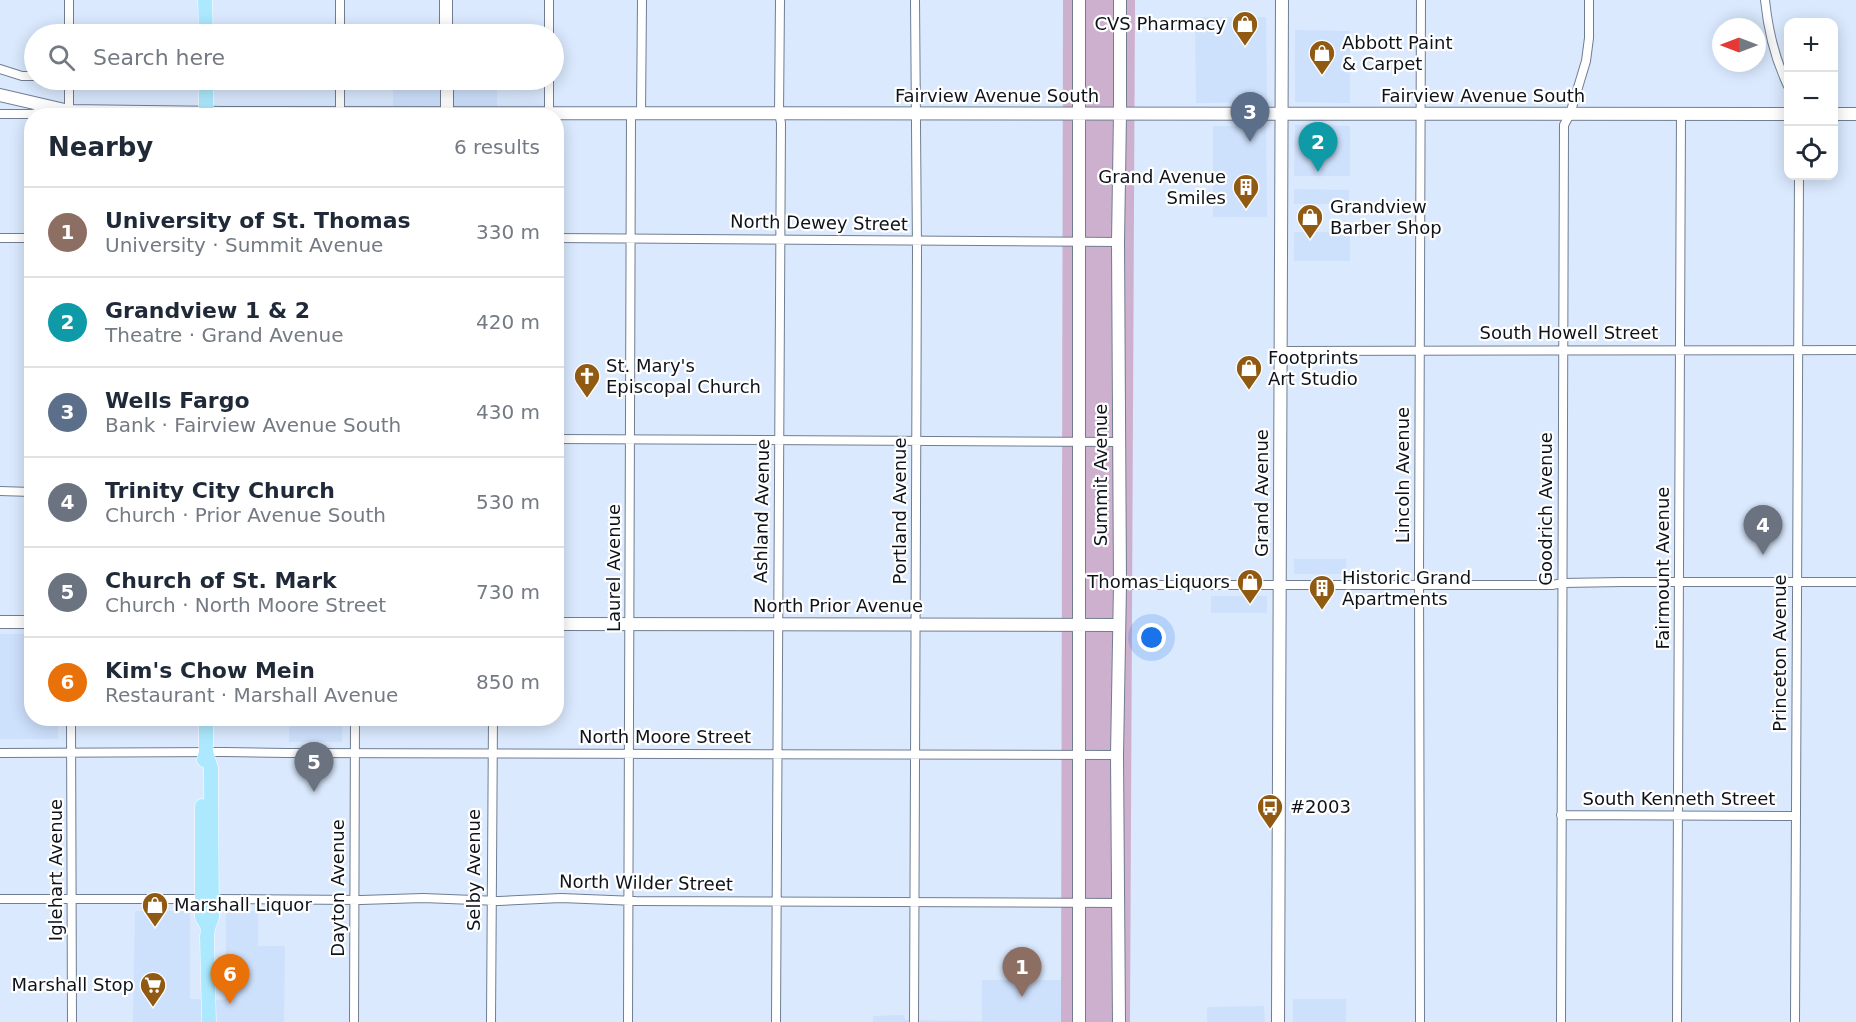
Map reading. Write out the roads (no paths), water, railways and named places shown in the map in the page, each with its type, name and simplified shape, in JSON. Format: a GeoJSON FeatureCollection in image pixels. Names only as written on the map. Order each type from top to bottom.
{"type":"FeatureCollection","features":[{"type":"Feature","properties":{"kind":"main road"},"geometry":{"type":"LineString","coordinates":[[205,0],[206,24]]}},
{"type":"Feature","properties":{"kind":"main road"},"geometry":{"type":"LineString","coordinates":[[206,90],[206,108]]}},
{"type":"Feature","properties":{"kind":"main road"},"geometry":{"type":"LineString","coordinates":[[206,726],[207,752],[202,768],[207,899],[202,917],[208,928],[208,1022]]}},
{"type":"Feature","properties":{"kind":"street"},"geometry":{"type":"LineString","coordinates":[[69,0],[69,24]]}},
{"type":"Feature","properties":{"kind":"street"},"geometry":{"type":"LineString","coordinates":[[340,0],[340,24]]}},
{"type":"Feature","properties":{"kind":"street"},"geometry":{"type":"LineString","coordinates":[[446,0],[446,24]]}},
{"type":"Feature","properties":{"kind":"street"},"geometry":{"type":"LineString","coordinates":[[549,0],[549,24]]}},
{"type":"Feature","properties":{"kind":"street","name":"Laurel Avenue"},"geometry":{"type":"LineString","coordinates":[[628,1022],[631,238],[642,0]]}},
{"type":"Feature","properties":{"kind":"street","name":"Ashland Avenue"},"geometry":{"type":"LineString","coordinates":[[776,1022],[781,240],[780,0]]}},
{"type":"Feature","properties":{"kind":"street","name":"Portland Avenue"},"geometry":{"type":"LineString","coordinates":[[914,1022],[915,0]]}},
{"type":"Feature","properties":{"kind":"street","name":"Summit Avenue"},"geometry":{"type":"LineString","coordinates":[[1079,0],[1079,1022]]}},
{"type":"Feature","properties":{"kind":"street","name":"Summit Avenue"},"geometry":{"type":"LineString","coordinates":[[1119,1022],[1117,755],[1120,585],[1118,242],[1120,0]]}},
{"type":"Feature","properties":{"kind":"street","name":"Grand Avenue"},"geometry":{"type":"LineString","coordinates":[[1278,1022],[1282,0]]}},
{"type":"Feature","properties":{"kind":"street","name":"Lincoln Avenue"},"geometry":{"type":"LineString","coordinates":[[1420,1022],[1421,0]]}},
{"type":"Feature","properties":{"kind":"street","name":"Goodrich Avenue"},"geometry":{"type":"LineString","coordinates":[[1562,1022],[1564,125],[1570,114],[1586,61],[1589,0]]}},
{"type":"Feature","properties":{"kind":"street"},"geometry":{"type":"LineString","coordinates":[[1765,0],[1770,34],[1784,76]]}},
{"type":"Feature","properties":{"kind":"street"},"geometry":{"type":"LineString","coordinates":[[0,69],[24,76]]}},
{"type":"Feature","properties":{"kind":"street"},"geometry":{"type":"LineString","coordinates":[[69,90],[69,108]]}},
{"type":"Feature","properties":{"kind":"street"},"geometry":{"type":"LineString","coordinates":[[340,90],[340,108]]}},
{"type":"Feature","properties":{"kind":"street"},"geometry":{"type":"LineString","coordinates":[[447,90],[447,108]]}},
{"type":"Feature","properties":{"kind":"street"},"geometry":{"type":"LineString","coordinates":[[549,90],[549,108]]}},
{"type":"Feature","properties":{"kind":"street","name":"Fairview Avenue South"},"geometry":{"type":"LineString","coordinates":[[0,95],[54,108]]}},
{"type":"Feature","properties":{"kind":"street","name":"Fairview Avenue South"},"geometry":{"type":"LineString","coordinates":[[564,113],[1784,114]]}},
{"type":"Feature","properties":{"kind":"street"},"geometry":{"type":"LineString","coordinates":[[0,114],[24,114]]}},
{"type":"Feature","properties":{"kind":"street","name":"Fairmount Avenue"},"geometry":{"type":"LineString","coordinates":[[1677,1022],[1681,114]]}},
{"type":"Feature","properties":{"kind":"street"},"geometry":{"type":"LineString","coordinates":[[1838,114],[1856,114]]}},
{"type":"Feature","properties":{"kind":"street","name":"Princeton Avenue"},"geometry":{"type":"LineString","coordinates":[[1796,1022],[1799,180]]}},
{"type":"Feature","properties":{"kind":"street"},"geometry":{"type":"LineString","coordinates":[[0,238],[24,238]]}},
{"type":"Feature","properties":{"kind":"street","name":"North Dewey Street"},"geometry":{"type":"LineString","coordinates":[[564,238],[1118,242]]}},
{"type":"Feature","properties":{"kind":"street","name":"South Howell Street"},"geometry":{"type":"LineString","coordinates":[[1281,351],[1856,350]]}},
{"type":"Feature","properties":{"kind":"street"},"geometry":{"type":"LineString","coordinates":[[564,439],[1119,442]]}},
{"type":"Feature","properties":{"kind":"street"},"geometry":{"type":"LineString","coordinates":[[0,491],[24,492]]}},
{"type":"Feature","properties":{"kind":"street"},"geometry":{"type":"LineString","coordinates":[[1120,585],[1856,582]]}},
{"type":"Feature","properties":{"kind":"street"},"geometry":{"type":"LineString","coordinates":[[0,622],[24,622]]}},
{"type":"Feature","properties":{"kind":"street","name":"North Prior Avenue"},"geometry":{"type":"LineString","coordinates":[[564,624],[1119,625]]}},
{"type":"Feature","properties":{"kind":"street","name":"Iglehart Avenue"},"geometry":{"type":"LineString","coordinates":[[71,726],[72,1022]]}},
{"type":"Feature","properties":{"kind":"street","name":"Dayton Avenue"},"geometry":{"type":"LineString","coordinates":[[354,1022],[355,726]]}},
{"type":"Feature","properties":{"kind":"street","name":"Selby Avenue"},"geometry":{"type":"LineString","coordinates":[[491,1022],[493,726]]}},
{"type":"Feature","properties":{"kind":"street","name":"North Moore Street"},"geometry":{"type":"LineString","coordinates":[[0,753],[1117,755]]}},
{"type":"Feature","properties":{"kind":"street","name":"South Kenneth Street"},"geometry":{"type":"LineString","coordinates":[[1562,815],[1796,816]]}},
{"type":"Feature","properties":{"kind":"street","name":"North Wilder Street"},"geometry":{"type":"LineString","coordinates":[[0,899],[354,900],[423,898],[491,901],[561,898],[628,901],[1118,903]]}},
{"type":"Feature","properties":{"kind":"place","name":"CVS Pharmacy"},"geometry":{"type":"Point","coordinates":[1245,47]}},
{"type":"Feature","properties":{"kind":"place","name":"Abbott Paint & Carpet"},"geometry":{"type":"Point","coordinates":[1322,76]}},
{"type":"Feature","properties":{"kind":"place","name":"Wells Fargo"},"geometry":{"type":"Point","coordinates":[1250,142]}},
{"type":"Feature","properties":{"kind":"place","name":"Grandview 1 & 2"},"geometry":{"type":"Point","coordinates":[1318,172]}},
{"type":"Feature","properties":{"kind":"place","name":"Grand Avenue Smiles"},"geometry":{"type":"Point","coordinates":[1246,210]}},
{"type":"Feature","properties":{"kind":"place","name":"Grandview Barber Shop"},"geometry":{"type":"Point","coordinates":[1310,240]}},
{"type":"Feature","properties":{"kind":"place","name":"Footprints Art Studio"},"geometry":{"type":"Point","coordinates":[1249,391]}},
{"type":"Feature","properties":{"kind":"place","name":"St. Mary's Episcopal Church"},"geometry":{"type":"Point","coordinates":[587,399]}},
{"type":"Feature","properties":{"kind":"place","name":"Trinity City Church"},"geometry":{"type":"Point","coordinates":[1763,555]}},
{"type":"Feature","properties":{"kind":"place","name":"Thomas Liquors"},"geometry":{"type":"Point","coordinates":[1250,605]}},
{"type":"Feature","properties":{"kind":"place","name":"Historic Grand Apartments"},"geometry":{"type":"Point","coordinates":[1322,611]}},
{"type":"Feature","properties":{"kind":"place","name":"Church of St. Mark"},"geometry":{"type":"Point","coordinates":[314,792]}},
{"type":"Feature","properties":{"kind":"place","name":"#2003"},"geometry":{"type":"Point","coordinates":[1270,830]}},
{"type":"Feature","properties":{"kind":"place","name":"Marshall Liquor"},"geometry":{"type":"Point","coordinates":[155,928]}},
{"type":"Feature","properties":{"kind":"place","name":"University of St. Thomas"},"geometry":{"type":"Point","coordinates":[1022,997]}},
{"type":"Feature","properties":{"kind":"place","name":"Kim's Chow Mein"},"geometry":{"type":"Point","coordinates":[230,1004]}},
{"type":"Feature","properties":{"kind":"place","name":"Marshall Stop"},"geometry":{"type":"Point","coordinates":[153,1008]}}]}
